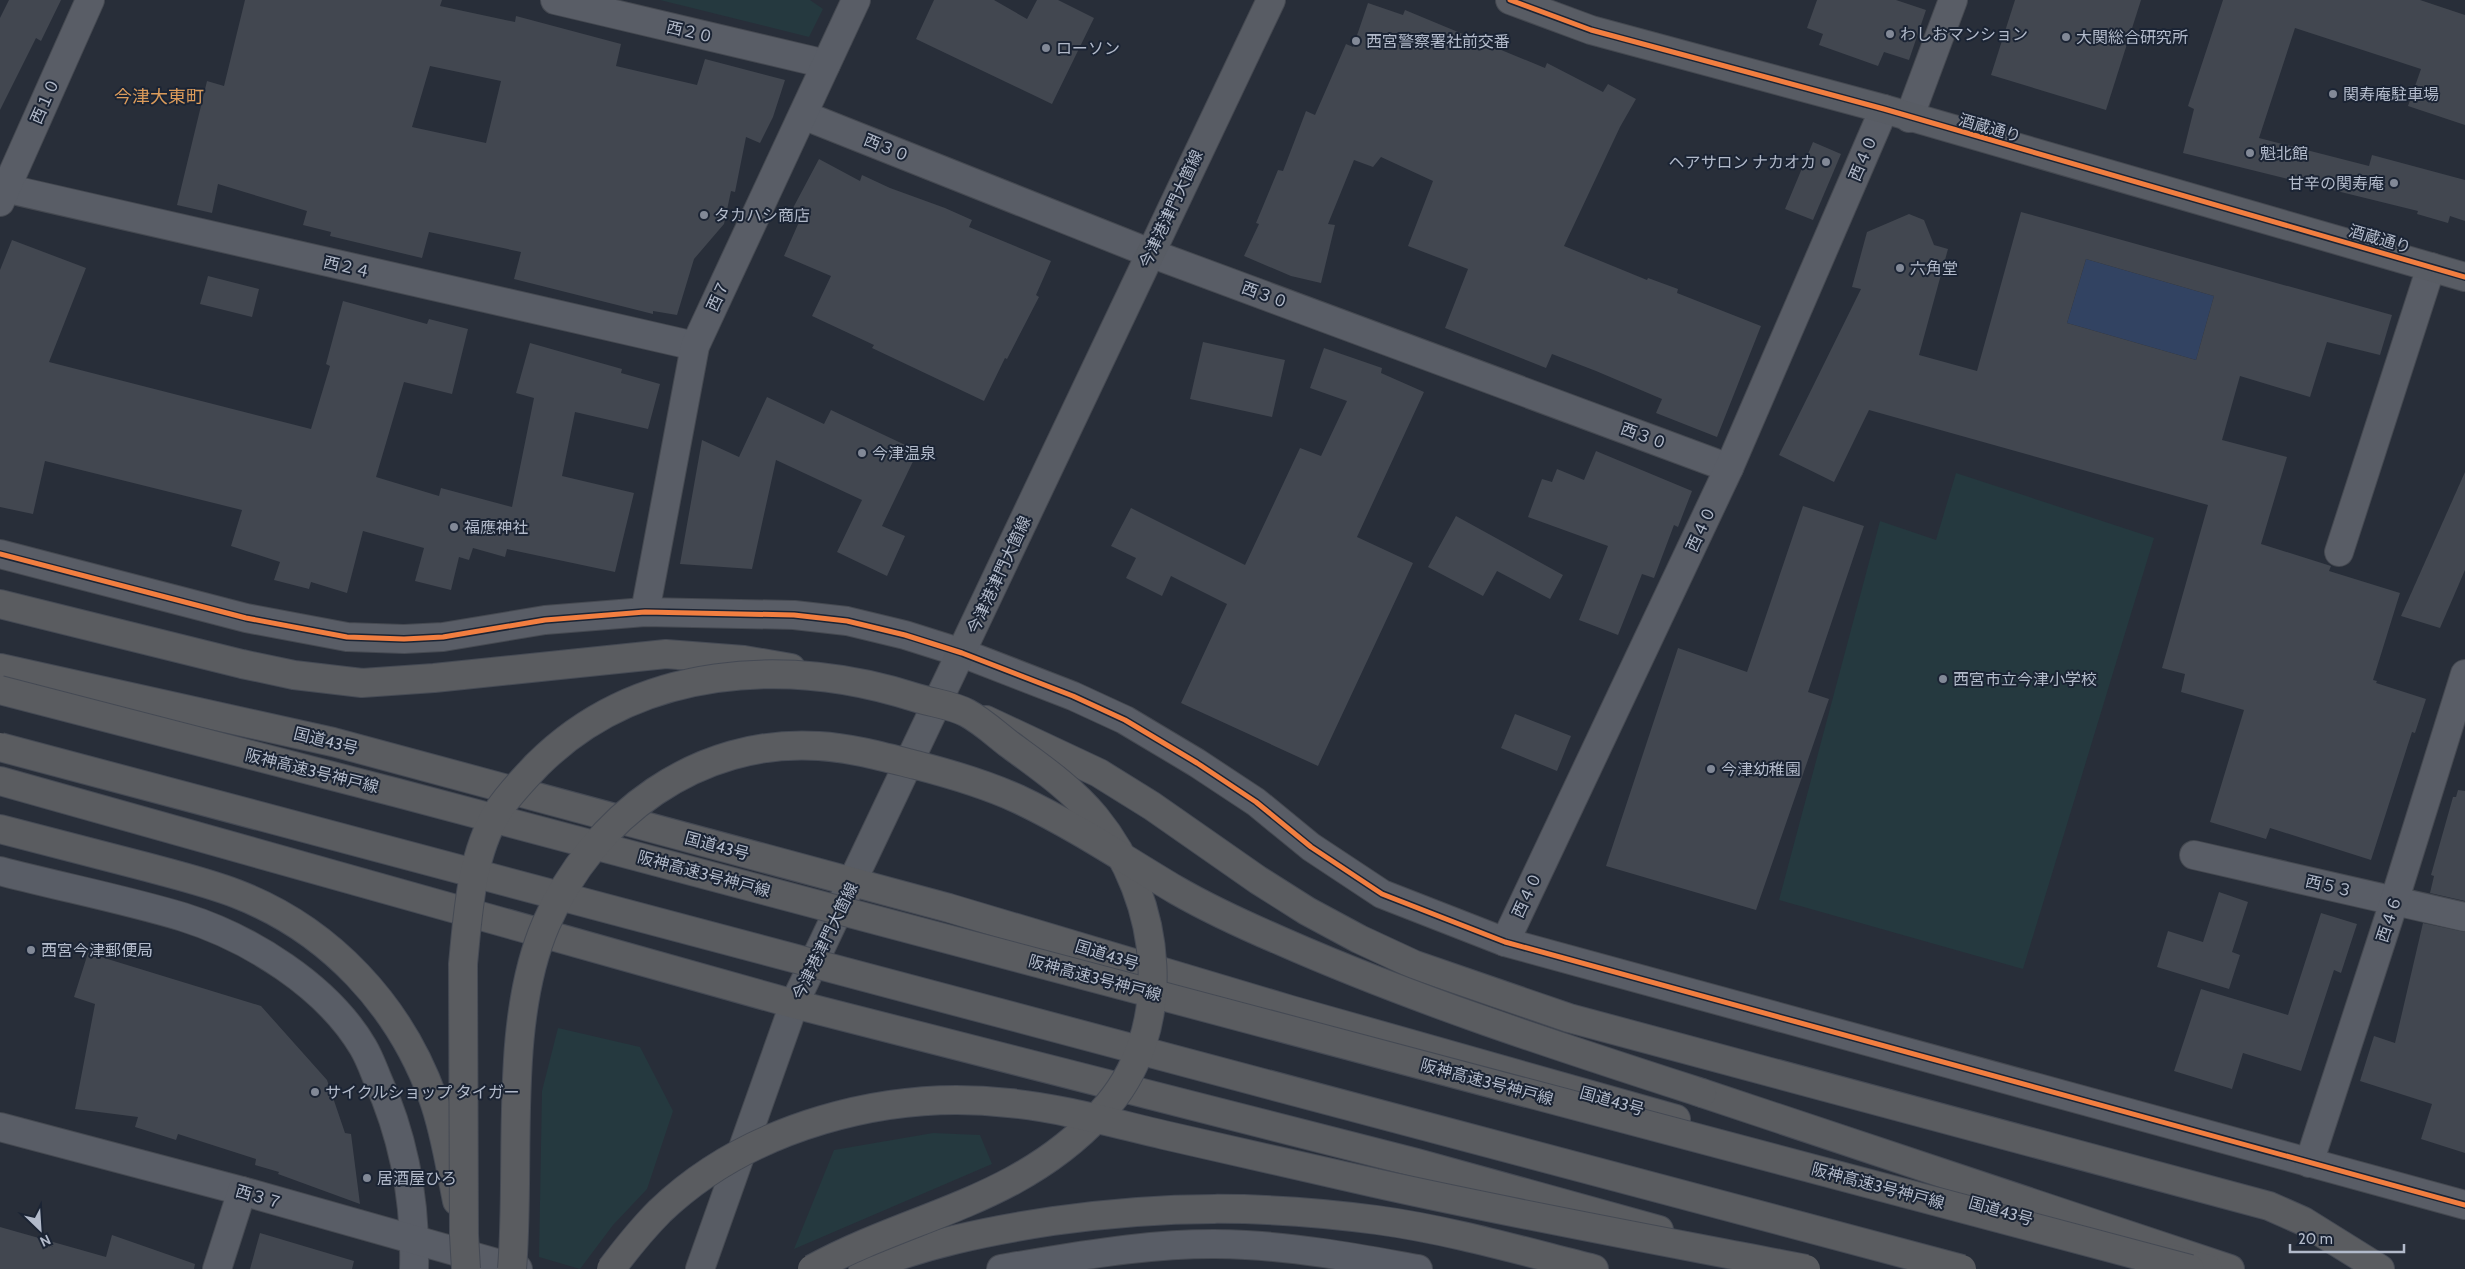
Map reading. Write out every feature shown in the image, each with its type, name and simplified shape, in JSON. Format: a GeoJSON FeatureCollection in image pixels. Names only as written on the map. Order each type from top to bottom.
{"type":"FeatureCollection","features":[{"type":"Feature","properties":{"kind":"highway"},"geometry":{"type":"LineString","coordinates":[[0,604],[153,643],[294,675],[362,683],[434,678],[666,654],[744,660],[876,685],[966,712],[1010,730],[1099,773],[1152,806],[1258,880],[1307,911],[1359,940],[1415,965],[1569,1018],[2269,1206],[2303,1221],[2380,1269]]}},
{"type":"Feature","properties":{"kind":"highway","name":"国道43号"},"geometry":{"type":"LineString","coordinates":[[0,668],[333,742],[949,908],[1300,1013],[2208,1269]]}},
{"type":"Feature","properties":{"kind":"highway"},"geometry":{"type":"LineString","coordinates":[[466,1269],[464,1235],[463,964],[468,922],[482,843],[498,811],[522,781],[551,751],[584,726],[625,703],[669,687],[722,677],[763,674],[876,685]]}},
{"type":"Feature","properties":{"kind":"highway","name":"阪神高速3号神戸線"},"geometry":{"type":"LineString","coordinates":[[0,690],[398,793],[2190,1269]]}},
{"type":"Feature","properties":{"kind":"highway"},"geometry":{"type":"LineString","coordinates":[[812,1269],[839,1254],[989,1194],[1048,1160],[1076,1138],[1104,1110],[1138,1057],[1148,1023],[1154,990],[1153,958],[1146,917],[1135,881],[1116,846],[1094,816],[1067,787],[966,712]]}},
{"type":"Feature","properties":{"kind":"highway"},"geometry":{"type":"LineString","coordinates":[[0,746],[1962,1269]]}},
{"type":"Feature","properties":{"kind":"highway"},"geometry":{"type":"LineString","coordinates":[[512,1269],[520,1040],[527,991],[536,952],[557,901],[587,853],[612,824],[660,787],[698,766],[719,758],[768,747],[796,746],[846,749],[881,756],[976,782],[1060,820],[1182,893],[1276,939],[1356,974],[1585,1055],[2230,1269]]}},
{"type":"Feature","properties":{"kind":"highway"},"geometry":{"type":"LineString","coordinates":[[0,781],[794,1004],[1417,1163],[1793,1269]]}},
{"type":"Feature","properties":{"kind":"highway"},"geometry":{"type":"LineString","coordinates":[[0,829],[195,880],[238,894],[306,930],[332,951],[360,977],[386,1006],[409,1044],[433,1098],[446,1144],[464,1235]]}},
{"type":"Feature","properties":{"kind":"highway"},"geometry":{"type":"LineString","coordinates":[[611,1269],[661,1211],[690,1186],[727,1161],[765,1142],[846,1114],[927,1102],[968,1100],[1040,1107],[1428,1194],[1806,1269]]}},
{"type":"Feature","properties":{"kind":"highway"},"geometry":{"type":"LineString","coordinates":[[863,1269],[898,1255],[959,1238],[1011,1227],[1151,1209],[1202,1208],[1285,1210],[1378,1220],[1441,1232],[1594,1269]]}},
{"type":"Feature","properties":{"kind":"main road","name":"今津港津門大箇線"},"geometry":{"type":"LineString","coordinates":[[700,1269],[794,1004],[1271,0]]}},
{"type":"Feature","properties":{"kind":"main road","name":"酒蔵通り"},"geometry":{"type":"LineString","coordinates":[[1510,0],[1591,30],[1884,109],[1909,118],[2465,277]]}},
{"type":"Feature","properties":{"kind":"street","name":"西１０"},"geometry":{"type":"LineString","coordinates":[[2,193],[90,0]]}},
{"type":"Feature","properties":{"kind":"street","name":"西２０"},"geometry":{"type":"LineString","coordinates":[[555,0],[826,64]]}},
{"type":"Feature","properties":{"kind":"street"},"geometry":{"type":"LineString","coordinates":[[1909,118],[1953,0]]}},
{"type":"Feature","properties":{"kind":"street","name":"西７"},"geometry":{"type":"LineString","coordinates":[[645,612],[695,346],[826,64],[846,4]]}},
{"type":"Feature","properties":{"kind":"street","name":"西４０"},"geometry":{"type":"LineString","coordinates":[[1505,942],[1730,468],[1884,109]]}},
{"type":"Feature","properties":{"kind":"street","name":"西３０"},"geometry":{"type":"LineString","coordinates":[[803,115],[1150,253],[1730,468]]}},
{"type":"Feature","properties":{"kind":"street","name":"西２４"},"geometry":{"type":"LineString","coordinates":[[2,193],[695,346]]}},
{"type":"Feature","properties":{"kind":"street"},"geometry":{"type":"LineString","coordinates":[[2339,552],[2431,267]]}},
{"type":"Feature","properties":{"kind":"street"},"geometry":{"type":"LineString","coordinates":[[0,554],[246,618],[347,637],[404,639],[443,637],[545,620],[645,612],[752,612],[846,621],[905,635],[962,653],[1073,696],[1124,720],[1198,763],[1256,802],[1311,847],[1382,894],[1505,942],[1694,992],[2465,1205]]}},
{"type":"Feature","properties":{"kind":"street","name":"西４６"},"geometry":{"type":"LineString","coordinates":[[2309,1163],[2394,902],[2465,674]]}},
{"type":"Feature","properties":{"kind":"street","name":"西５３"},"geometry":{"type":"LineString","coordinates":[[2194,854],[2465,917]]}},
{"type":"Feature","properties":{"kind":"street"},"geometry":{"type":"LineString","coordinates":[[0,871],[184,917],[274,958],[332,1007],[363,1047],[392,1110],[407,1163],[414,1202],[414,1269]]}},
{"type":"Feature","properties":{"kind":"street","name":"西３７"},"geometry":{"type":"LineString","coordinates":[[0,1127],[242,1191],[518,1269]]}},
{"type":"Feature","properties":{"kind":"street"},"geometry":{"type":"LineString","coordinates":[[217,1269],[242,1191]]}},
{"type":"Feature","properties":{"kind":"street"},"geometry":{"type":"LineString","coordinates":[[1001,1269],[1083,1254],[1162,1246],[1244,1245],[1316,1251],[1418,1269]]}},
{"type":"Feature","properties":{"kind":"shaded area"},"geometry":{"type":"Polygon","coordinates":[[[660,0],[810,0],[823,9],[809,37],[660,0]]]}},
{"type":"Feature","properties":{"kind":"shaded area"},"geometry":{"type":"Polygon","coordinates":[[[1956,473],[2154,538],[2023,969],[1779,900],[1880,521],[1936,540],[1956,473]]]}},
{"type":"Feature","properties":{"kind":"shaded area"},"geometry":{"type":"Polygon","coordinates":[[[558,1028],[640,1047],[673,1111],[647,1189],[613,1225],[580,1269],[539,1257],[542,1091],[558,1028]]]}},
{"type":"Feature","properties":{"kind":"shaded area"},"geometry":{"type":"Polygon","coordinates":[[[933,1133],[980,1135],[992,1164],[794,1249],[834,1150],[933,1133]]]}},
{"type":"Feature","properties":{"kind":"water"},"geometry":{"type":"Polygon","coordinates":[[[2086,259],[2214,296],[2196,360],[2067,323],[2086,259]]]}},
{"type":"Feature","properties":{"kind":"building"},"geometry":{"type":"Polygon","coordinates":[[[9,0],[61,0],[41,41],[36,38],[0,110],[0,18],[9,0]]]}},
{"type":"Feature","properties":{"kind":"building"},"geometry":{"type":"Polygon","coordinates":[[[245,0],[442,0],[440,6],[515,22],[516,16],[621,44],[616,66],[697,85],[705,59],[785,80],[773,117],[760,143],[746,137],[735,192],[731,191],[724,224],[694,259],[677,315],[653,311],[653,314],[514,279],[521,252],[429,232],[422,258],[330,236],[331,232],[303,225],[307,211],[218,184],[212,213],[177,205],[207,81],[224,86],[245,0]],[[430,66],[412,127],[486,143],[501,81],[430,66]]]}},
{"type":"Feature","properties":{"kind":"building"},"geometry":{"type":"Polygon","coordinates":[[[934,0],[994,0],[1027,19],[1037,0],[1058,0],[1094,18],[1052,104],[916,39],[934,0]]]}},
{"type":"Feature","properties":{"kind":"building"},"geometry":{"type":"Polygon","coordinates":[[[1817,0],[1896,0],[1926,10],[1909,60],[1884,52],[1878,66],[1819,45],[1823,34],[1807,28],[1817,0]]]}},
{"type":"Feature","properties":{"kind":"building","name":"大関総合研究所"},"geometry":{"type":"Polygon","coordinates":[[[2015,0],[2141,0],[2106,110],[1991,75],[2015,0]]]}},
{"type":"Feature","properties":{"kind":"building"},"geometry":{"type":"Polygon","coordinates":[[[2223,0],[2420,0],[2465,15],[2465,125],[2408,106],[2421,69],[2295,28],[2259,138],[2369,166],[2372,155],[2465,180],[2465,221],[2450,216],[2448,223],[2417,214],[2418,211],[2183,153],[2194,109],[2188,106],[2223,0]]]}},
{"type":"Feature","properties":{"kind":"building"},"geometry":{"type":"Polygon","coordinates":[[[1368,3],[1403,15],[1405,10],[1545,68],[1547,63],[1603,92],[1608,84],[1636,99],[1620,127],[1564,246],[1647,280],[1648,278],[1678,289],[1677,293],[1761,326],[1717,437],[1656,413],[1662,399],[1596,371],[1552,354],[1546,368],[1445,328],[1468,269],[1408,246],[1433,181],[1381,157],[1373,167],[1354,160],[1328,224],[1335,225],[1321,283],[1291,276],[1244,256],[1259,224],[1256,223],[1278,170],[1283,171],[1306,111],[1315,115],[1346,44],[1353,47],[1368,3]]]}},
{"type":"Feature","properties":{"kind":"building"},"geometry":{"type":"Polygon","coordinates":[[[1813,142],[1841,154],[1813,220],[1785,209],[1813,142]]]}},
{"type":"Feature","properties":{"kind":"building"},"geometry":{"type":"Polygon","coordinates":[[[819,159],[860,181],[862,175],[890,188],[945,208],[972,220],[969,227],[1051,261],[1036,295],[1039,297],[1007,359],[1005,358],[984,401],[872,348],[874,345],[812,316],[831,276],[784,256],[803,213],[793,208],[819,159]]]}},
{"type":"Feature","properties":{"kind":"building"},"geometry":{"type":"Polygon","coordinates":[[[2021,212],[2392,315],[2380,355],[2327,342],[2310,397],[2240,376],[2222,440],[2287,457],[2261,544],[2331,566],[2329,571],[2400,593],[2373,680],[2377,681],[2376,683],[2426,699],[2415,733],[2412,732],[2371,860],[2270,828],[2266,839],[2210,822],[2244,710],[2181,692],[2185,674],[2162,668],[2208,505],[1869,410],[1834,482],[1779,455],[1861,289],[1852,287],[1867,232],[1909,214],[1924,220],[1934,245],[1948,249],[1919,355],[1977,371],[2021,212]],[[2086,259],[2067,323],[2196,360],[2214,296],[2086,259]]]}},
{"type":"Feature","properties":{"kind":"building"},"geometry":{"type":"Polygon","coordinates":[[[12,240],[86,268],[49,362],[311,429],[330,366],[326,364],[343,301],[427,324],[429,319],[468,329],[452,394],[404,382],[376,477],[439,496],[441,488],[512,507],[534,398],[516,393],[530,343],[622,369],[621,373],[660,384],[648,429],[575,412],[562,476],[634,493],[615,572],[507,549],[505,557],[473,548],[469,560],[459,557],[451,590],[415,581],[424,548],[363,531],[347,593],[311,582],[309,589],[274,580],[280,562],[231,546],[242,510],[45,461],[33,514],[0,507],[0,270],[12,240]]]}},
{"type":"Feature","properties":{"kind":"building"},"geometry":{"type":"Polygon","coordinates":[[[208,276],[259,289],[252,317],[200,304],[208,276]]]}},
{"type":"Feature","properties":{"kind":"building"},"geometry":{"type":"Polygon","coordinates":[[[1203,342],[1285,360],[1272,417],[1190,399],[1203,342]]]}},
{"type":"Feature","properties":{"kind":"building"},"geometry":{"type":"Polygon","coordinates":[[[1324,348],[1382,368],[1381,373],[1424,392],[1357,537],[1413,563],[1318,766],[1181,703],[1227,604],[1171,576],[1162,596],[1126,578],[1136,558],[1111,546],[1131,508],[1245,565],[1300,448],[1321,456],[1347,401],[1310,388],[1324,348]]]}},
{"type":"Feature","properties":{"kind":"building"},"geometry":{"type":"Polygon","coordinates":[[[767,397],[824,424],[831,410],[918,451],[882,526],[905,536],[887,576],[837,552],[862,500],[776,460],[752,569],[680,564],[702,440],[739,457],[767,397]]]}},
{"type":"Feature","properties":{"kind":"building"},"geometry":{"type":"Polygon","coordinates":[[[1596,451],[1692,491],[1678,527],[1674,525],[1654,578],[1642,574],[1618,635],[1579,620],[1608,546],[1528,517],[1542,479],[1552,482],[1557,469],[1584,480],[1596,451]]]}},
{"type":"Feature","properties":{"kind":"building"},"geometry":{"type":"Polygon","coordinates":[[[2465,472],[2465,570],[2440,628],[2401,616],[2465,472]]]}},
{"type":"Feature","properties":{"kind":"building"},"geometry":{"type":"Polygon","coordinates":[[[1803,506],[1864,526],[1808,692],[1829,699],[1756,910],[1606,866],[1678,648],[1747,672],[1803,506]]]}},
{"type":"Feature","properties":{"kind":"building"},"geometry":{"type":"Polygon","coordinates":[[[1456,516],[1563,575],[1550,599],[1497,571],[1483,596],[1428,567],[1456,516]]]}},
{"type":"Feature","properties":{"kind":"building"},"geometry":{"type":"Polygon","coordinates":[[[1515,714],[1571,736],[1557,771],[1501,748],[1515,714]]]}},
{"type":"Feature","properties":{"kind":"building"},"geometry":{"type":"Polygon","coordinates":[[[2458,790],[2465,791],[2465,901],[2430,893],[2434,876],[2431,875],[2453,797],[2456,797],[2458,790]]]}},
{"type":"Feature","properties":{"kind":"building"},"geometry":{"type":"Polygon","coordinates":[[[2219,892],[2248,902],[2232,952],[2240,955],[2229,989],[2157,967],[2168,931],[2203,942],[2219,892]]]}},
{"type":"Feature","properties":{"kind":"building"},"geometry":{"type":"Polygon","coordinates":[[[2321,913],[2357,924],[2341,973],[2334,970],[2301,1071],[2243,1053],[2232,1089],[2174,1071],[2201,989],[2288,1015],[2321,913]]]}},
{"type":"Feature","properties":{"kind":"building"},"geometry":{"type":"Polygon","coordinates":[[[2423,923],[2465,932],[2465,1153],[2421,1139],[2432,1104],[2360,1081],[2374,1036],[2395,1043],[2423,923]]]}},
{"type":"Feature","properties":{"kind":"building"},"geometry":{"type":"Polygon","coordinates":[[[88,953],[261,1006],[327,1080],[345,1133],[351,1134],[360,1204],[278,1174],[279,1172],[255,1165],[256,1159],[178,1134],[176,1140],[135,1127],[138,1117],[75,1109],[95,1004],[74,997],[88,953]]]}},
{"type":"Feature","properties":{"kind":"building"},"geometry":{"type":"Polygon","coordinates":[[[0,1227],[106,1257],[112,1235],[195,1264],[194,1269],[0,1269],[0,1227]]]}},
{"type":"Feature","properties":{"kind":"building"},"geometry":{"type":"Polygon","coordinates":[[[260,1233],[354,1261],[352,1269],[250,1269],[260,1233]]]}},
{"type":"Feature","properties":{"kind":"cycle path"},"geometry":{"type":"LineString","coordinates":[[1510,0],[1591,30],[1884,109],[2465,277]]}},
{"type":"Feature","properties":{"kind":"cycle path"},"geometry":{"type":"LineString","coordinates":[[0,554],[246,618],[347,637],[404,639],[443,637],[545,620],[645,612],[794,615],[847,621],[905,635],[962,653],[1073,696],[1125,720],[1197,763],[1256,802],[1311,847],[1382,894],[1505,942],[2465,1205]]}},
{"type":"Feature","properties":{"kind":"place","name":"わしおマンション"},"geometry":{"type":"Point","coordinates":[1890,34]}},
{"type":"Feature","properties":{"kind":"place","name":"大関総合研究所"},"geometry":{"type":"Point","coordinates":[2066,37]}},
{"type":"Feature","properties":{"kind":"place","name":"西宮警察署社前交番"},"geometry":{"type":"Point","coordinates":[1356,41]}},
{"type":"Feature","properties":{"kind":"place","name":"ローソン"},"geometry":{"type":"Point","coordinates":[1046,48]}},
{"type":"Feature","properties":{"kind":"place","name":"関寿庵駐車場"},"geometry":{"type":"Point","coordinates":[2333,94]}},
{"type":"Feature","properties":{"kind":"place","name":"魁北館"},"geometry":{"type":"Point","coordinates":[2250,153]}},
{"type":"Feature","properties":{"kind":"place","name":"ヘアサロン ナカオカ"},"geometry":{"type":"Point","coordinates":[1826,162]}},
{"type":"Feature","properties":{"kind":"place","name":"甘辛の関寿庵"},"geometry":{"type":"Point","coordinates":[2394,183]}},
{"type":"Feature","properties":{"kind":"place","name":"タカハシ商店"},"geometry":{"type":"Point","coordinates":[704,215]}},
{"type":"Feature","properties":{"kind":"place","name":"六角堂"},"geometry":{"type":"Point","coordinates":[1900,268]}},
{"type":"Feature","properties":{"kind":"place","name":"今津温泉"},"geometry":{"type":"Point","coordinates":[862,453]}},
{"type":"Feature","properties":{"kind":"place","name":"福應神社"},"geometry":{"type":"Point","coordinates":[454,527]}},
{"type":"Feature","properties":{"kind":"place","name":"西宮市立今津小学校"},"geometry":{"type":"Point","coordinates":[1943,679]}},
{"type":"Feature","properties":{"kind":"place","name":"今津幼稚園"},"geometry":{"type":"Point","coordinates":[1711,769]}},
{"type":"Feature","properties":{"kind":"place","name":"西宮今津郵便局"},"geometry":{"type":"Point","coordinates":[31,950]}},
{"type":"Feature","properties":{"kind":"place","name":"サイクルショップ タイガー"},"geometry":{"type":"Point","coordinates":[315,1092]}},
{"type":"Feature","properties":{"kind":"place","name":"居酒屋ひろ"},"geometry":{"type":"Point","coordinates":[367,1178]}},
{"type":"Feature","properties":{"kind":"district","name":"今津大東町"},"geometry":{"type":"Point","coordinates":[159,97]}}]}
